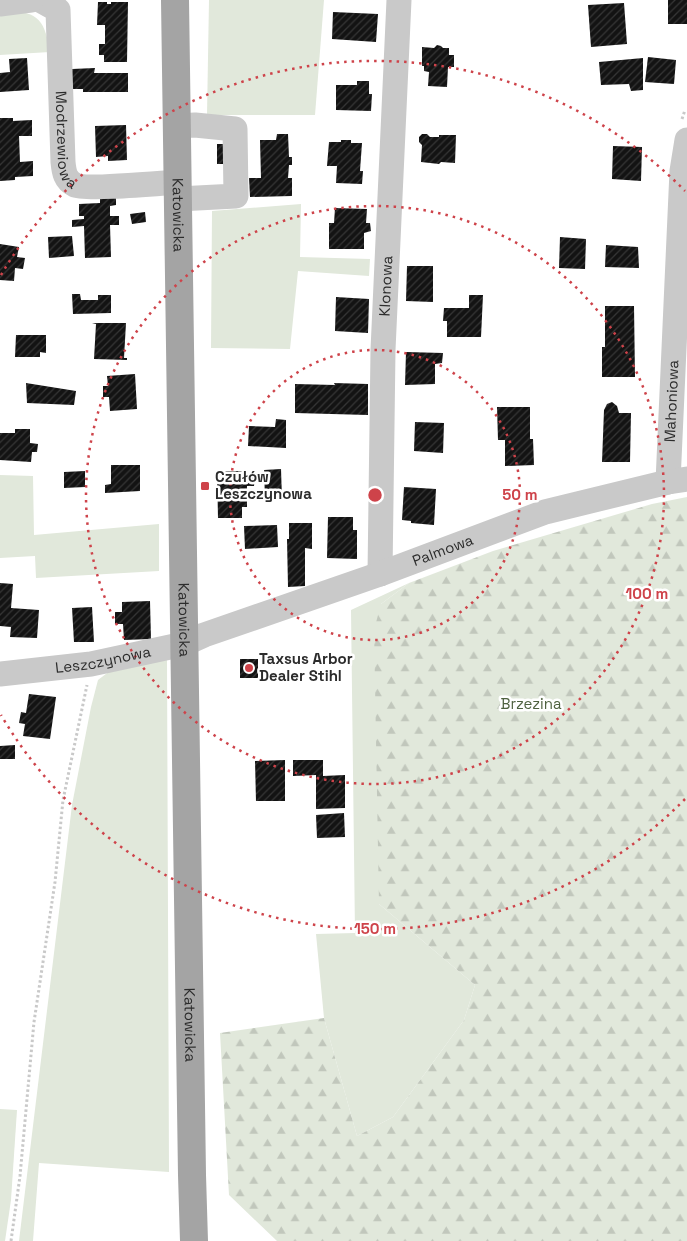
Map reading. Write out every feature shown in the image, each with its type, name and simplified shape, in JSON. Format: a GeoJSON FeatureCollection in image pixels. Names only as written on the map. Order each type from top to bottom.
{"type":"FeatureCollection","features":[{"type":"Feature","properties":{"kind":"main road","name":"Katowicka"},"geometry":{"type":"LineString","coordinates":[[175,0],[177,191],[194,640],[192,1175],[194,1241]]}},
{"type":"Feature","properties":{"kind":"street"},"geometry":{"type":"LineString","coordinates":[[0,4],[31,0]]}},
{"type":"Feature","properties":{"kind":"street","name":"Modrzewiowa"},"geometry":{"type":"LineString","coordinates":[[40,0],[58,10],[65,177],[76,186],[177,191]]}},
{"type":"Feature","properties":{"kind":"street","name":"Klonowa"},"geometry":{"type":"LineString","coordinates":[[380,574],[383,350],[399,0]]}},
{"type":"Feature","properties":{"kind":"street"},"geometry":{"type":"LineString","coordinates":[[176,126],[195,125],[235,129],[236,196],[177,191]]}},
{"type":"Feature","properties":{"kind":"street","name":"Mahoniowa"},"geometry":{"type":"LineString","coordinates":[[678,480],[682,171],[687,140]]}},
{"type":"Feature","properties":{"kind":"street","name":"Palmowa"},"geometry":{"type":"LineString","coordinates":[[194,640],[380,574],[544,512],[678,480]]}},
{"type":"Feature","properties":{"kind":"street","name":"Leszczynowa"},"geometry":{"type":"LineString","coordinates":[[0,674],[91,664],[194,640]]}},
{"type":"Feature","properties":{"kind":"path"},"geometry":{"type":"LineString","coordinates":[[11,1241],[20,1176],[34,1022],[64,800],[91,664]]}},
{"type":"Feature","properties":{"kind":"green space"},"geometry":{"type":"Polygon","coordinates":[[[209,0],[324,0],[315,115],[207,115],[209,0]]]}},
{"type":"Feature","properties":{"kind":"green space"},"geometry":{"type":"Polygon","coordinates":[[[0,11],[22,12],[36,18],[45,30],[50,52],[0,55],[0,11]]]}},
{"type":"Feature","properties":{"kind":"green space"},"geometry":{"type":"Polygon","coordinates":[[[301,204],[300,257],[370,259],[369,276],[298,271],[290,349],[211,348],[212,211],[301,204]]]}},
{"type":"Feature","properties":{"kind":"green space"},"geometry":{"type":"Polygon","coordinates":[[[0,475],[33,476],[34,535],[159,524],[159,571],[36,578],[35,556],[0,558],[0,475]]]}},
{"type":"Feature","properties":{"kind":"green space","name":"Brzezina"},"geometry":{"type":"Polygon","coordinates":[[[687,497],[687,1241],[277,1241],[229,1195],[220,1033],[324,1018],[357,1136],[393,1117],[464,1020],[475,985],[379,904],[374,630],[381,604],[409,583],[493,551],[652,504],[687,497]]]}},
{"type":"Feature","properties":{"kind":"green space"},"geometry":{"type":"Polygon","coordinates":[[[409,583],[381,604],[379,904],[475,985],[464,1020],[393,1117],[357,1136],[324,1018],[316,934],[355,933],[351,610],[409,583]]]}},
{"type":"Feature","properties":{"kind":"green space"},"geometry":{"type":"Polygon","coordinates":[[[167,660],[169,1172],[39,1163],[33,1241],[19,1241],[72,805],[91,707],[98,680],[115,667],[167,660]]]}},
{"type":"Feature","properties":{"kind":"green space"},"geometry":{"type":"Polygon","coordinates":[[[0,1109],[17,1110],[11,1200],[5,1241],[0,1241],[0,1109]]]}},
{"type":"Feature","properties":{"kind":"building"},"geometry":{"type":"Polygon","coordinates":[[[668,0],[687,0],[687,24],[668,24],[668,0]]]}},
{"type":"Feature","properties":{"kind":"building"},"geometry":{"type":"Polygon","coordinates":[[[98,2],[111,4],[111,2],[128,2],[127,62],[104,62],[104,55],[99,55],[99,44],[105,44],[105,25],[97,25],[98,2]]]}},
{"type":"Feature","properties":{"kind":"building"},"geometry":{"type":"Polygon","coordinates":[[[624,3],[627,44],[591,47],[588,5],[624,3]]]}},
{"type":"Feature","properties":{"kind":"building"},"geometry":{"type":"Polygon","coordinates":[[[333,12],[378,14],[376,42],[332,39],[333,12]]]}},
{"type":"Feature","properties":{"kind":"building"},"geometry":{"type":"Polygon","coordinates":[[[437,45],[449,48],[449,55],[454,55],[454,67],[448,67],[447,87],[428,86],[429,72],[424,71],[424,66],[422,66],[422,47],[434,48],[437,45]]]}},
{"type":"Feature","properties":{"kind":"building"},"geometry":{"type":"Polygon","coordinates":[[[648,57],[676,60],[674,84],[645,82],[648,57]]]}},
{"type":"Feature","properties":{"kind":"building"},"geometry":{"type":"Polygon","coordinates":[[[27,58],[29,90],[0,92],[0,73],[10,72],[9,59],[27,58]]]}},
{"type":"Feature","properties":{"kind":"building"},"geometry":{"type":"Polygon","coordinates":[[[643,58],[643,90],[631,91],[629,84],[601,85],[599,62],[643,58]]]}},
{"type":"Feature","properties":{"kind":"building"},"geometry":{"type":"Polygon","coordinates":[[[95,68],[94,73],[128,73],[128,92],[83,92],[83,89],[72,89],[72,69],[95,68]]]}},
{"type":"Feature","properties":{"kind":"building"},"geometry":{"type":"Polygon","coordinates":[[[357,81],[369,81],[369,94],[372,94],[371,111],[336,110],[336,85],[357,85],[357,81]]]}},
{"type":"Feature","properties":{"kind":"building"},"geometry":{"type":"Polygon","coordinates":[[[0,118],[13,118],[13,121],[32,120],[32,136],[19,136],[20,162],[33,161],[33,176],[15,177],[15,180],[0,181],[0,118]]]}},
{"type":"Feature","properties":{"kind":"building"},"geometry":{"type":"Polygon","coordinates":[[[126,125],[127,160],[108,161],[108,156],[96,157],[95,126],[126,125]]]}},
{"type":"Feature","properties":{"kind":"building"},"geometry":{"type":"Polygon","coordinates":[[[277,134],[288,134],[289,157],[292,157],[292,165],[289,165],[288,178],[292,178],[292,196],[250,197],[249,178],[261,178],[260,140],[276,140],[277,134]]]}},
{"type":"Feature","properties":{"kind":"building"},"geometry":{"type":"Polygon","coordinates":[[[422,134],[427,134],[430,137],[456,135],[455,163],[421,162],[422,145],[419,142],[419,137],[422,134]]]}},
{"type":"Feature","properties":{"kind":"building"},"geometry":{"type":"Polygon","coordinates":[[[341,140],[351,140],[351,143],[362,143],[360,171],[363,171],[362,184],[336,183],[337,166],[327,166],[329,142],[341,142],[341,140]]]}},
{"type":"Feature","properties":{"kind":"building"},"geometry":{"type":"Polygon","coordinates":[[[217,144],[232,144],[232,164],[217,164],[217,144]]]}},
{"type":"Feature","properties":{"kind":"building"},"geometry":{"type":"Polygon","coordinates":[[[613,146],[642,147],[641,181],[612,179],[613,146]]]}},
{"type":"Feature","properties":{"kind":"building"},"geometry":{"type":"Polygon","coordinates":[[[116,196],[116,205],[110,206],[110,216],[119,216],[119,225],[110,225],[111,257],[85,258],[84,226],[72,227],[72,220],[84,219],[84,216],[79,216],[79,204],[100,203],[100,197],[116,196]]]}},
{"type":"Feature","properties":{"kind":"building"},"geometry":{"type":"Polygon","coordinates":[[[335,208],[367,209],[366,223],[370,223],[371,231],[364,233],[364,249],[329,249],[329,223],[334,223],[335,208]]]}},
{"type":"Feature","properties":{"kind":"building"},"geometry":{"type":"Polygon","coordinates":[[[145,212],[146,222],[132,224],[130,214],[145,212]]]}},
{"type":"Feature","properties":{"kind":"building"},"geometry":{"type":"Polygon","coordinates":[[[72,236],[74,256],[49,258],[48,237],[72,236]]]}},
{"type":"Feature","properties":{"kind":"building"},"geometry":{"type":"Polygon","coordinates":[[[560,237],[586,239],[585,269],[559,268],[560,237]]]}},
{"type":"Feature","properties":{"kind":"building"},"geometry":{"type":"Polygon","coordinates":[[[0,244],[19,247],[17,257],[25,258],[23,269],[15,268],[14,281],[0,280],[0,244]]]}},
{"type":"Feature","properties":{"kind":"building"},"geometry":{"type":"Polygon","coordinates":[[[606,245],[638,247],[639,268],[605,267],[606,245]]]}},
{"type":"Feature","properties":{"kind":"building"},"geometry":{"type":"Polygon","coordinates":[[[407,266],[433,266],[433,302],[406,301],[407,266]]]}},
{"type":"Feature","properties":{"kind":"building"},"geometry":{"type":"Polygon","coordinates":[[[72,294],[80,294],[81,300],[98,300],[98,295],[111,295],[111,313],[73,314],[72,294]]]}},
{"type":"Feature","properties":{"kind":"building"},"geometry":{"type":"Polygon","coordinates":[[[469,295],[483,295],[481,337],[447,337],[447,321],[443,321],[444,308],[469,308],[469,295]]]}},
{"type":"Feature","properties":{"kind":"building"},"geometry":{"type":"Polygon","coordinates":[[[336,297],[369,299],[368,333],[335,331],[336,297]]]}},
{"type":"Feature","properties":{"kind":"building"},"geometry":{"type":"Polygon","coordinates":[[[605,306],[634,306],[635,377],[602,377],[602,347],[605,347],[605,306]]]}},
{"type":"Feature","properties":{"kind":"building"},"geometry":{"type":"Polygon","coordinates":[[[92,323],[126,323],[124,358],[127,358],[127,360],[94,359],[96,324],[92,323]]]}},
{"type":"Feature","properties":{"kind":"building"},"geometry":{"type":"Polygon","coordinates":[[[16,335],[46,335],[46,353],[40,352],[40,357],[15,357],[16,335]]]}},
{"type":"Feature","properties":{"kind":"building"},"geometry":{"type":"Polygon","coordinates":[[[406,352],[443,353],[442,363],[435,364],[435,384],[405,385],[406,352]]]}},
{"type":"Feature","properties":{"kind":"building"},"geometry":{"type":"Polygon","coordinates":[[[135,374],[137,409],[110,411],[109,397],[103,397],[103,386],[108,386],[107,376],[135,374]]]}},
{"type":"Feature","properties":{"kind":"building"},"geometry":{"type":"Polygon","coordinates":[[[26,383],[76,391],[74,405],[27,403],[26,383]]]}},
{"type":"Feature","properties":{"kind":"building"},"geometry":{"type":"Polygon","coordinates":[[[334,383],[368,384],[368,415],[295,413],[295,384],[335,385],[334,383]]]}},
{"type":"Feature","properties":{"kind":"building"},"geometry":{"type":"Polygon","coordinates":[[[612,402],[617,406],[619,413],[631,413],[630,462],[602,462],[604,410],[607,404],[612,402]]]}},
{"type":"Feature","properties":{"kind":"building"},"geometry":{"type":"Polygon","coordinates":[[[497,407],[530,407],[530,439],[533,439],[534,465],[505,466],[505,440],[498,440],[497,407]]]}},
{"type":"Feature","properties":{"kind":"building"},"geometry":{"type":"Polygon","coordinates":[[[276,419],[286,420],[286,448],[248,446],[249,426],[275,427],[276,419]]]}},
{"type":"Feature","properties":{"kind":"building"},"geometry":{"type":"Polygon","coordinates":[[[415,422],[444,423],[443,453],[414,451],[415,422]]]}},
{"type":"Feature","properties":{"kind":"building"},"geometry":{"type":"Polygon","coordinates":[[[15,429],[30,429],[30,443],[38,444],[37,452],[32,452],[31,462],[0,460],[0,433],[15,433],[15,429]]]}},
{"type":"Feature","properties":{"kind":"building"},"geometry":{"type":"Polygon","coordinates":[[[111,465],[140,465],[140,491],[105,493],[105,485],[111,484],[111,465]]]}},
{"type":"Feature","properties":{"kind":"building"},"geometry":{"type":"Polygon","coordinates":[[[281,469],[282,499],[265,499],[264,470],[281,469]]]}},
{"type":"Feature","properties":{"kind":"building"},"geometry":{"type":"Polygon","coordinates":[[[85,471],[85,487],[64,488],[64,472],[85,471]]]}},
{"type":"Feature","properties":{"kind":"building"},"geometry":{"type":"Polygon","coordinates":[[[217,471],[247,471],[247,476],[255,476],[254,486],[247,486],[247,507],[242,507],[242,518],[218,518],[217,471]]]}},
{"type":"Feature","properties":{"kind":"building"},"geometry":{"type":"Polygon","coordinates":[[[404,487],[436,489],[434,525],[411,523],[411,521],[402,520],[404,487]]]}},
{"type":"Feature","properties":{"kind":"building"},"geometry":{"type":"Polygon","coordinates":[[[328,517],[353,517],[353,530],[357,530],[357,559],[327,558],[328,517]]]}},
{"type":"Feature","properties":{"kind":"building"},"geometry":{"type":"Polygon","coordinates":[[[289,523],[312,523],[312,549],[305,548],[305,586],[288,587],[287,539],[289,539],[289,523]]]}},
{"type":"Feature","properties":{"kind":"building"},"geometry":{"type":"Polygon","coordinates":[[[277,525],[278,547],[245,549],[244,526],[277,525]]]}},
{"type":"Feature","properties":{"kind":"building"},"geometry":{"type":"Polygon","coordinates":[[[0,583],[13,584],[11,608],[39,610],[37,638],[10,637],[11,627],[0,626],[0,583]]]}},
{"type":"Feature","properties":{"kind":"building"},"geometry":{"type":"Polygon","coordinates":[[[150,601],[151,639],[124,640],[123,624],[115,624],[115,612],[122,612],[122,602],[150,601]]]}},
{"type":"Feature","properties":{"kind":"building"},"geometry":{"type":"Polygon","coordinates":[[[92,607],[94,642],[74,642],[72,608],[92,607]]]}},
{"type":"Feature","properties":{"kind":"building","name":"Taxsus Arbor Dealer Stihl"},"geometry":{"type":"Polygon","coordinates":[[[240,659],[258,659],[258,678],[240,678],[240,659]]]}},
{"type":"Feature","properties":{"kind":"building"},"geometry":{"type":"Polygon","coordinates":[[[29,694],[56,697],[50,739],[23,736],[25,724],[19,723],[21,712],[26,713],[29,694]]]}},
{"type":"Feature","properties":{"kind":"building"},"geometry":{"type":"Polygon","coordinates":[[[15,745],[15,759],[0,759],[0,746],[15,745]]]}},
{"type":"Feature","properties":{"kind":"building"},"geometry":{"type":"Polygon","coordinates":[[[285,760],[285,801],[256,801],[255,761],[285,760]]]}},
{"type":"Feature","properties":{"kind":"building"},"geometry":{"type":"Polygon","coordinates":[[[293,760],[323,760],[323,776],[345,775],[345,808],[316,809],[316,775],[293,776],[293,760]]]}},
{"type":"Feature","properties":{"kind":"building"},"geometry":{"type":"Polygon","coordinates":[[[344,813],[345,837],[317,838],[316,815],[344,813]]]}},
{"type":"Feature","properties":{"kind":"place","name":"Czułów Leszczynowa"},"geometry":{"type":"Point","coordinates":[205,486]}},
{"type":"Feature","properties":{"kind":"place","name":"Taxsus Arbor Dealer Stihl"},"geometry":{"type":"Point","coordinates":[249,668]}}]}
